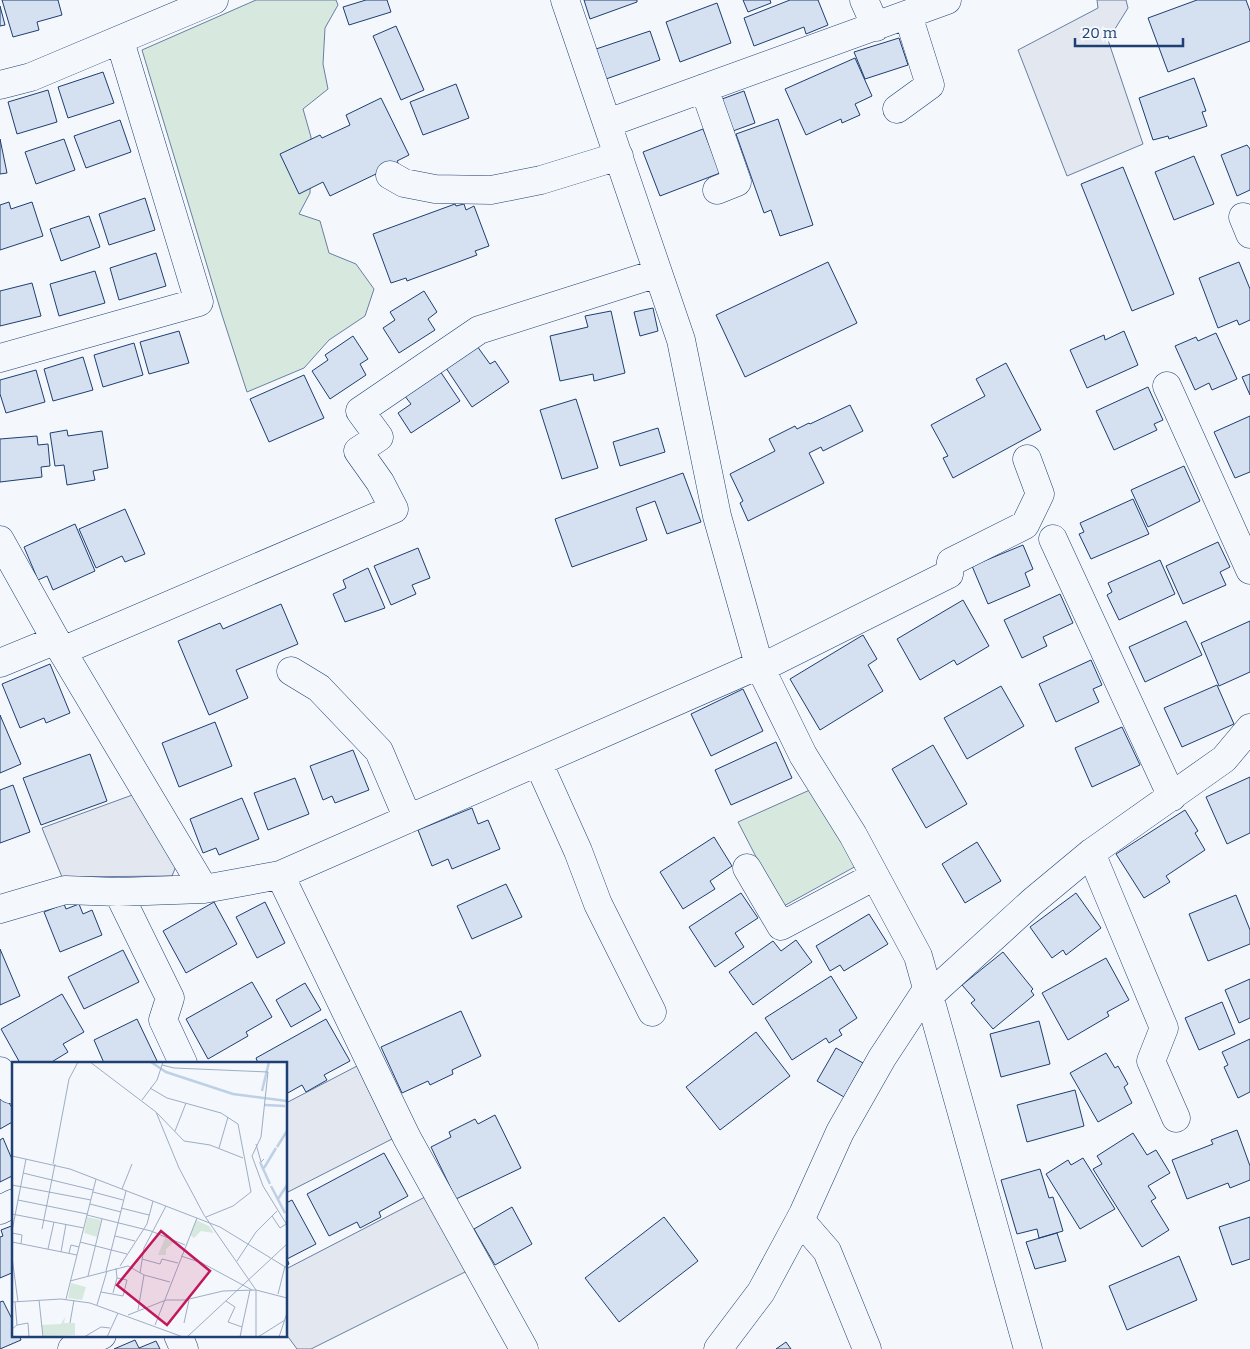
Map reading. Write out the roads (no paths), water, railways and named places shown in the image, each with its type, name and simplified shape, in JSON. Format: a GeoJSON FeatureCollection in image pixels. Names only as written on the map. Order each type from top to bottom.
{"type":"FeatureCollection","features":[{"type":"Feature","properties":{"kind":"street"},"geometry":{"type":"LineString","coordinates":[[565,0],[681,340],[717,516],[760,667],[803,755],[876,876],[912,942],[929,992],[1028,1349]]}},
{"type":"Feature","properties":{"kind":"street"},"geometry":{"type":"LineString","coordinates":[[864,0],[876,27]]}},
{"type":"Feature","properties":{"kind":"street"},"geometry":{"type":"LineString","coordinates":[[608,123],[947,0]]}},
{"type":"Feature","properties":{"kind":"street"},"geometry":{"type":"LineString","coordinates":[[0,85],[31,77],[120,41],[203,2]]}},
{"type":"Feature","properties":{"kind":"street"},"geometry":{"type":"LineString","coordinates":[[897,109],[930,85],[908,15]]}},
{"type":"Feature","properties":{"kind":"street"},"geometry":{"type":"LineString","coordinates":[[0,358],[199,302],[120,41]]}},
{"type":"Feature","properties":{"kind":"street"},"geometry":{"type":"LineString","coordinates":[[704,88],[737,182],[717,190]]}},
{"type":"Feature","properties":{"kind":"street"},"geometry":{"type":"LineString","coordinates":[[390,175],[404,183],[435,189],[490,190],[541,180],[619,156]]}},
{"type":"Feature","properties":{"kind":"street"},"geometry":{"type":"LineString","coordinates":[[0,663],[59,646],[394,509],[380,482],[358,450],[379,436],[360,411],[479,330],[658,273]]}},
{"type":"Feature","properties":{"kind":"street"},"geometry":{"type":"LineString","coordinates":[[1167,386],[1250,570]]}},
{"type":"Feature","properties":{"kind":"street"},"geometry":{"type":"LineString","coordinates":[[0,909],[65,890],[118,892],[204,889],[280,875],[760,667],[949,574],[951,562],[1025,525],[1040,494],[1027,459]]}},
{"type":"Feature","properties":{"kind":"street"},"geometry":{"type":"LineString","coordinates":[[1053,539],[1172,797]]}},
{"type":"Feature","properties":{"kind":"street"},"geometry":{"type":"LineString","coordinates":[[0,540],[59,646],[204,889]]}},
{"type":"Feature","properties":{"kind":"street"},"geometry":{"type":"LineString","coordinates":[[291,671],[319,688],[379,752],[408,819]]}},
{"type":"Feature","properties":{"kind":"street"},"geometry":{"type":"LineString","coordinates":[[718,1349],[761,1292],[800,1220],[840,1132],[882,1058],[929,992],[1091,853],[1172,797],[1224,758],[1250,728]]}},
{"type":"Feature","properties":{"kind":"street"},"geometry":{"type":"LineString","coordinates":[[538,762],[578,851],[598,904],[652,1012]]}},
{"type":"Feature","properties":{"kind":"street"},"geometry":{"type":"LineString","coordinates":[[1091,853],[1164,1028],[1151,1062],[1176,1118]]}},
{"type":"Feature","properties":{"kind":"street"},"geometry":{"type":"LineString","coordinates":[[748,868],[781,926],[876,876]]}},
{"type":"Feature","properties":{"kind":"street"},"geometry":{"type":"LineString","coordinates":[[280,875],[407,1138],[524,1349]]}},
{"type":"Feature","properties":{"kind":"street"},"geometry":{"type":"LineString","coordinates":[[118,892],[170,998],[163,1020],[183,1062]]}},
{"type":"Feature","properties":{"kind":"street"},"geometry":{"type":"LineString","coordinates":[[0,1210],[12,1204]]}},
{"type":"Feature","properties":{"kind":"street"},"geometry":{"type":"LineString","coordinates":[[800,1220],[827,1251],[867,1349]]}},
{"type":"Feature","properties":{"kind":"street"},"geometry":{"type":"LineString","coordinates":[[72,1349],[100,1336]]}},
{"type":"Feature","properties":{"kind":"street"},"geometry":{"type":"LineString","coordinates":[[178,1336],[184,1349]]}}]}
